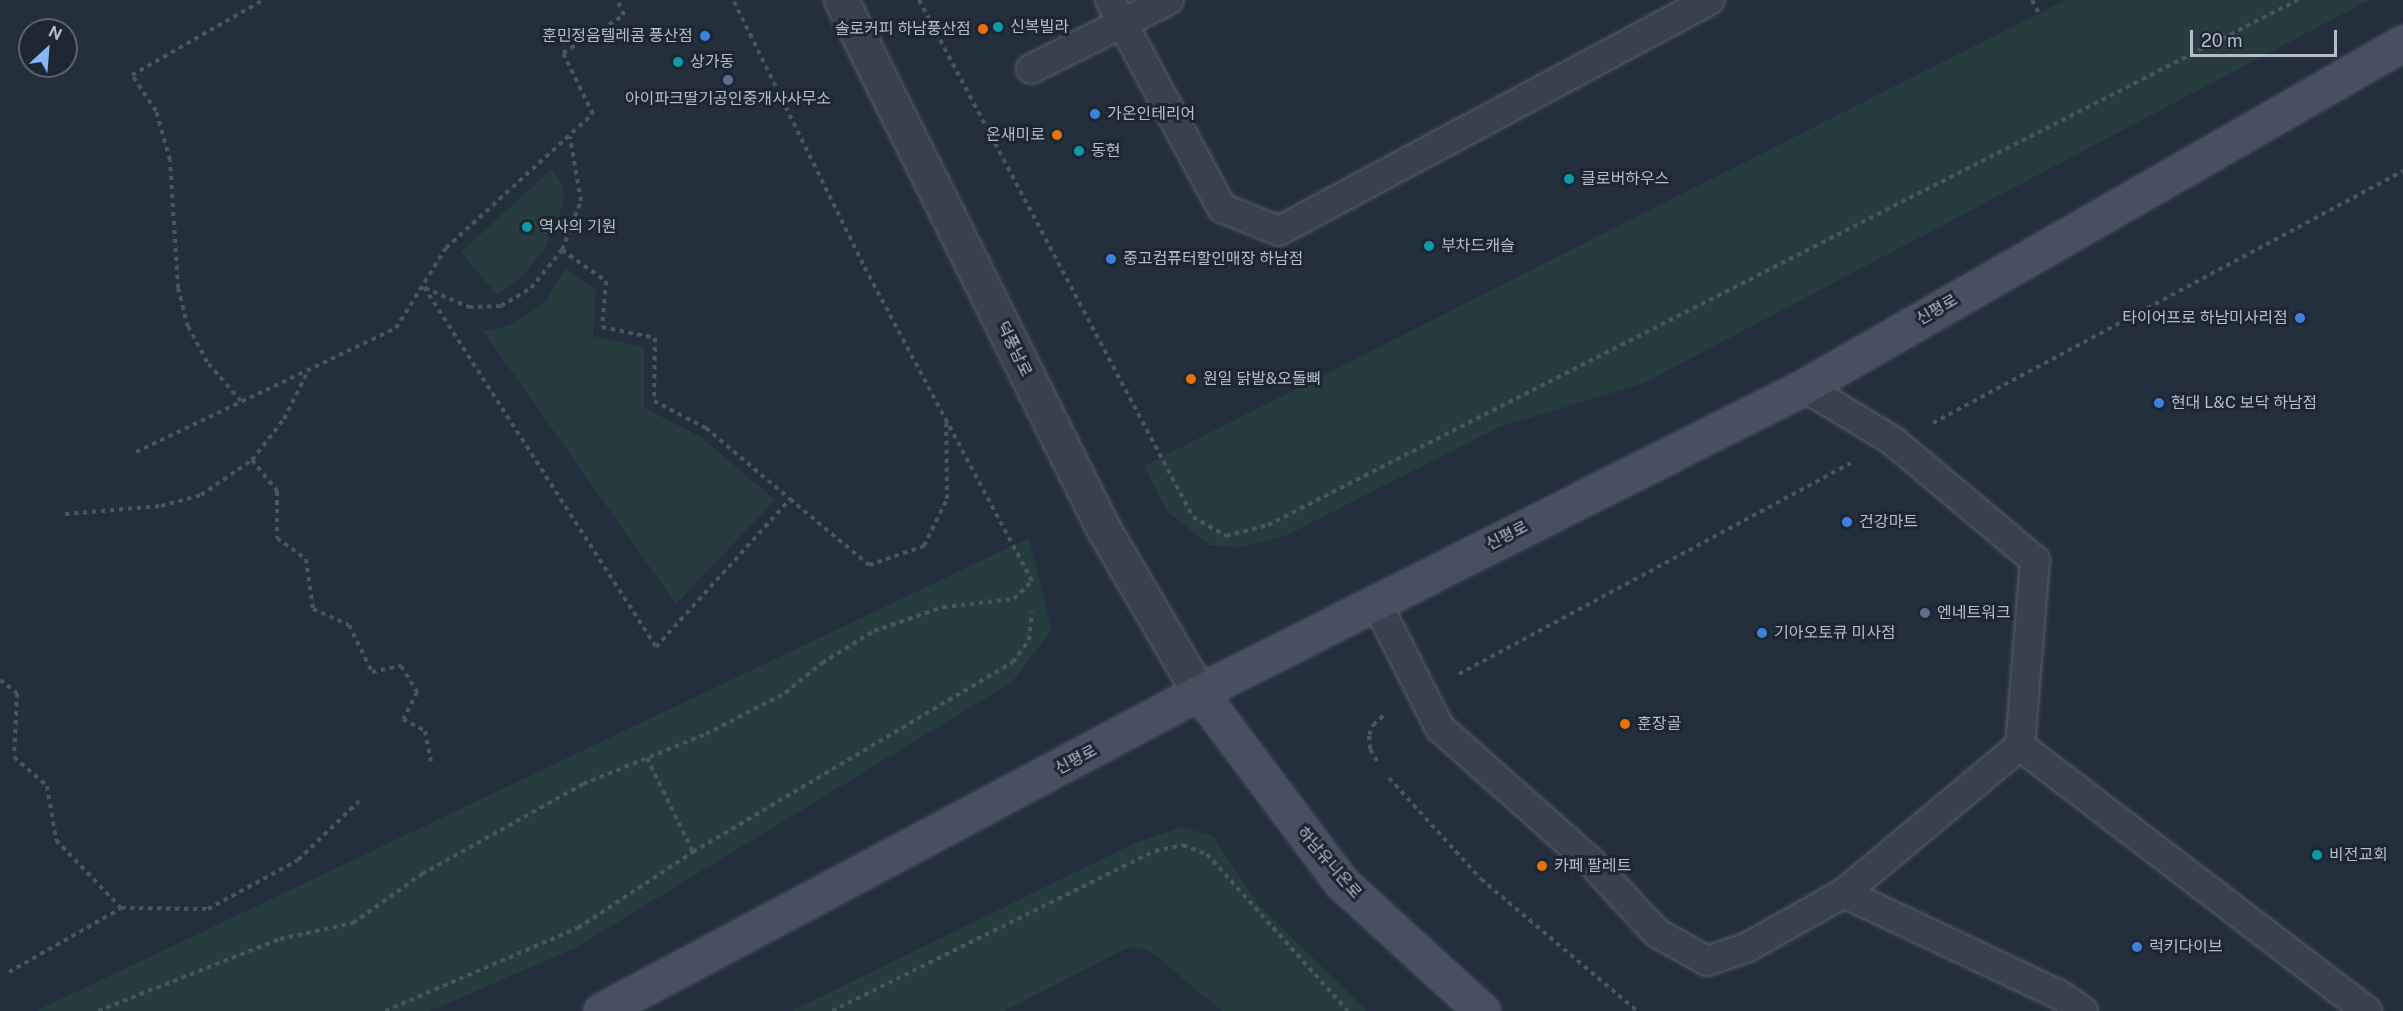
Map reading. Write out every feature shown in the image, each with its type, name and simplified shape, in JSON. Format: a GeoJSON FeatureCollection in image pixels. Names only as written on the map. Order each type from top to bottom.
{"type":"FeatureCollection","features":[{"type":"Feature","properties":{"kind":"main road","name":"신평로"},"geometry":{"type":"LineString","coordinates":[[601,1011],[1200,692],[1804,387],[2403,43]]}},
{"type":"Feature","properties":{"kind":"main road","name":"하남유니온로"},"geometry":{"type":"LineString","coordinates":[[1200,692],[1342,883],[1482,1011]]}},
{"type":"Feature","properties":{"kind":"street","name":"덕풍남로"},"geometry":{"type":"LineString","coordinates":[[841,0],[1102,528],[1200,692]]}},
{"type":"Feature","properties":{"kind":"lane"},"geometry":{"type":"LineString","coordinates":[[1110,0],[1222,208],[1279,231],[1710,0]]}},
{"type":"Feature","properties":{"kind":"lane"},"geometry":{"type":"LineString","coordinates":[[1031,69],[1169,0]]}},
{"type":"Feature","properties":{"kind":"lane"},"geometry":{"type":"LineString","coordinates":[[1376,602],[1440,728],[1590,861],[1657,933],[1707,961],[1746,948],[1844,893],[2020,746],[2035,560],[1893,441],[1804,387]]}},
{"type":"Feature","properties":{"kind":"lane"},"geometry":{"type":"LineString","coordinates":[[2020,746],[2367,1011]]}},
{"type":"Feature","properties":{"kind":"lane"},"geometry":{"type":"LineString","coordinates":[[1844,893],[2058,994],[2083,1011]]}},
{"type":"Feature","properties":{"kind":"path"},"geometry":{"type":"LineString","coordinates":[[241,401],[207,362],[188,327],[178,288],[170,160],[156,111],[132,75],[262,0]]}},
{"type":"Feature","properties":{"kind":"path"},"geometry":{"type":"LineString","coordinates":[[136,453],[396,328],[424,287],[446,248],[594,114],[563,53],[624,15],[616,0]]}},
{"type":"Feature","properties":{"kind":"path"},"geometry":{"type":"LineString","coordinates":[[98,1011],[132,994],[280,939],[352,923],[422,874],[583,784],[706,734],[785,693],[822,663],[874,631],[942,607],[1014,599],[1032,581],[863,264],[733,0]]}},
{"type":"Feature","properties":{"kind":"path"},"geometry":{"type":"LineString","coordinates":[[919,0],[1192,517],[1226,536],[1268,525],[2298,0]]}},
{"type":"Feature","properties":{"kind":"path"},"geometry":{"type":"LineString","coordinates":[[2032,0],[2039,13]]}},
{"type":"Feature","properties":{"kind":"path"},"geometry":{"type":"LineString","coordinates":[[424,287],[469,307],[501,306],[531,288],[562,250],[582,201],[570,136]]}},
{"type":"Feature","properties":{"kind":"path"},"geometry":{"type":"LineString","coordinates":[[562,250],[606,281],[602,327],[655,338],[654,401],[706,428],[869,565],[924,546],[947,498],[946,419]]}},
{"type":"Feature","properties":{"kind":"path"},"geometry":{"type":"LineString","coordinates":[[424,287],[656,647],[790,499]]}},
{"type":"Feature","properties":{"kind":"path"},"geometry":{"type":"LineString","coordinates":[[65,514],[160,506],[201,495],[252,460],[284,419],[308,370]]}},
{"type":"Feature","properties":{"kind":"path"},"geometry":{"type":"LineString","coordinates":[[252,460],[277,491],[277,538],[306,559],[313,609],[349,625],[372,672],[401,666],[417,692],[403,718],[425,731],[431,761]]}},
{"type":"Feature","properties":{"kind":"path"},"geometry":{"type":"LineString","coordinates":[[385,1011],[578,928],[693,852],[1013,662],[1029,640],[1032,612]]}},
{"type":"Feature","properties":{"kind":"path"},"geometry":{"type":"LineString","coordinates":[[0,680],[17,693],[14,757],[47,786],[56,840],[121,908]]}},
{"type":"Feature","properties":{"kind":"path"},"geometry":{"type":"LineString","coordinates":[[647,759],[693,852]]}},
{"type":"Feature","properties":{"kind":"path"},"geometry":{"type":"LineString","coordinates":[[1389,778],[1481,879],[1637,1011]]}},
{"type":"Feature","properties":{"kind":"path"},"geometry":{"type":"LineString","coordinates":[[9,972],[121,908],[208,909],[298,860],[359,801]]}},
{"type":"Feature","properties":{"kind":"path"},"geometry":{"type":"LineString","coordinates":[[832,1011],[1155,851],[1176,845],[1192,846],[1207,854],[1348,1011]]}},
{"type":"Feature","properties":{"kind":"green space"},"geometry":{"type":"Polygon","coordinates":[[[2065,0],[2369,0],[1644,383],[1499,427],[1287,535],[1238,548],[1209,545],[1167,511],[1144,466],[2065,0]]]}},
{"type":"Feature","properties":{"kind":"green space"},"geometry":{"type":"Polygon","coordinates":[[[552,169],[563,185],[564,203],[545,248],[523,276],[497,295],[461,252],[552,169]]]}},
{"type":"Feature","properties":{"kind":"green space"},"geometry":{"type":"Polygon","coordinates":[[[565,268],[596,290],[593,336],[644,347],[644,408],[701,437],[775,500],[676,604],[483,331],[508,326],[545,303],[565,268]]]}},
{"type":"Feature","properties":{"kind":"green space"},"geometry":{"type":"Polygon","coordinates":[[[1029,538],[1052,630],[1012,682],[575,948],[430,1011],[36,1011],[1029,538]]]}},
{"type":"Feature","properties":{"kind":"green space"},"geometry":{"type":"Polygon","coordinates":[[[1182,827],[1213,836],[1259,905],[1367,1011],[1222,1011],[1149,950],[1129,947],[1004,1011],[792,1011],[1133,844],[1182,827]]]}},
{"type":"Feature","properties":{"kind":"place","name":"신복빌라"},"geometry":{"type":"Point","coordinates":[998,27]}},
{"type":"Feature","properties":{"kind":"place","name":"솔로커피 하남풍산점"},"geometry":{"type":"Point","coordinates":[983,29]}},
{"type":"Feature","properties":{"kind":"place","name":"훈민정음텔레콤 풍산점"},"geometry":{"type":"Point","coordinates":[705,36]}},
{"type":"Feature","properties":{"kind":"place","name":"상가동"},"geometry":{"type":"Point","coordinates":[678,62]}},
{"type":"Feature","properties":{"kind":"place","name":"아이파크딸기공인중개사사무소"},"geometry":{"type":"Point","coordinates":[728,80]}},
{"type":"Feature","properties":{"kind":"place","name":"가온인테리어"},"geometry":{"type":"Point","coordinates":[1095,114]}},
{"type":"Feature","properties":{"kind":"place","name":"온새미로"},"geometry":{"type":"Point","coordinates":[1057,135]}},
{"type":"Feature","properties":{"kind":"place","name":"동현"},"geometry":{"type":"Point","coordinates":[1079,151]}},
{"type":"Feature","properties":{"kind":"place","name":"클로버하우스"},"geometry":{"type":"Point","coordinates":[1569,179]}},
{"type":"Feature","properties":{"kind":"place","name":"역사의 기원"},"geometry":{"type":"Point","coordinates":[527,227]}},
{"type":"Feature","properties":{"kind":"place","name":"부차드캐슬"},"geometry":{"type":"Point","coordinates":[1429,246]}},
{"type":"Feature","properties":{"kind":"place","name":"중고컴퓨터할인매장 하남점"},"geometry":{"type":"Point","coordinates":[1111,259]}},
{"type":"Feature","properties":{"kind":"place","name":"타이어프로 하남미사리점"},"geometry":{"type":"Point","coordinates":[2300,318]}},
{"type":"Feature","properties":{"kind":"place","name":"원일 닭발&오돌뼈"},"geometry":{"type":"Point","coordinates":[1191,379]}},
{"type":"Feature","properties":{"kind":"place","name":"현대 L&C 보닥 하남점"},"geometry":{"type":"Point","coordinates":[2159,403]}},
{"type":"Feature","properties":{"kind":"place","name":"건강마트"},"geometry":{"type":"Point","coordinates":[1847,522]}},
{"type":"Feature","properties":{"kind":"place","name":"엔네트워크"},"geometry":{"type":"Point","coordinates":[1925,613]}},
{"type":"Feature","properties":{"kind":"place","name":"기아오토큐 미사점"},"geometry":{"type":"Point","coordinates":[1762,633]}},
{"type":"Feature","properties":{"kind":"place","name":"훈장골"},"geometry":{"type":"Point","coordinates":[1625,724]}},
{"type":"Feature","properties":{"kind":"place","name":"비전교회"},"geometry":{"type":"Point","coordinates":[2317,855]}},
{"type":"Feature","properties":{"kind":"place","name":"카페 팔레트"},"geometry":{"type":"Point","coordinates":[1542,866]}},
{"type":"Feature","properties":{"kind":"place","name":"럭키다이브"},"geometry":{"type":"Point","coordinates":[2137,947]}}]}
